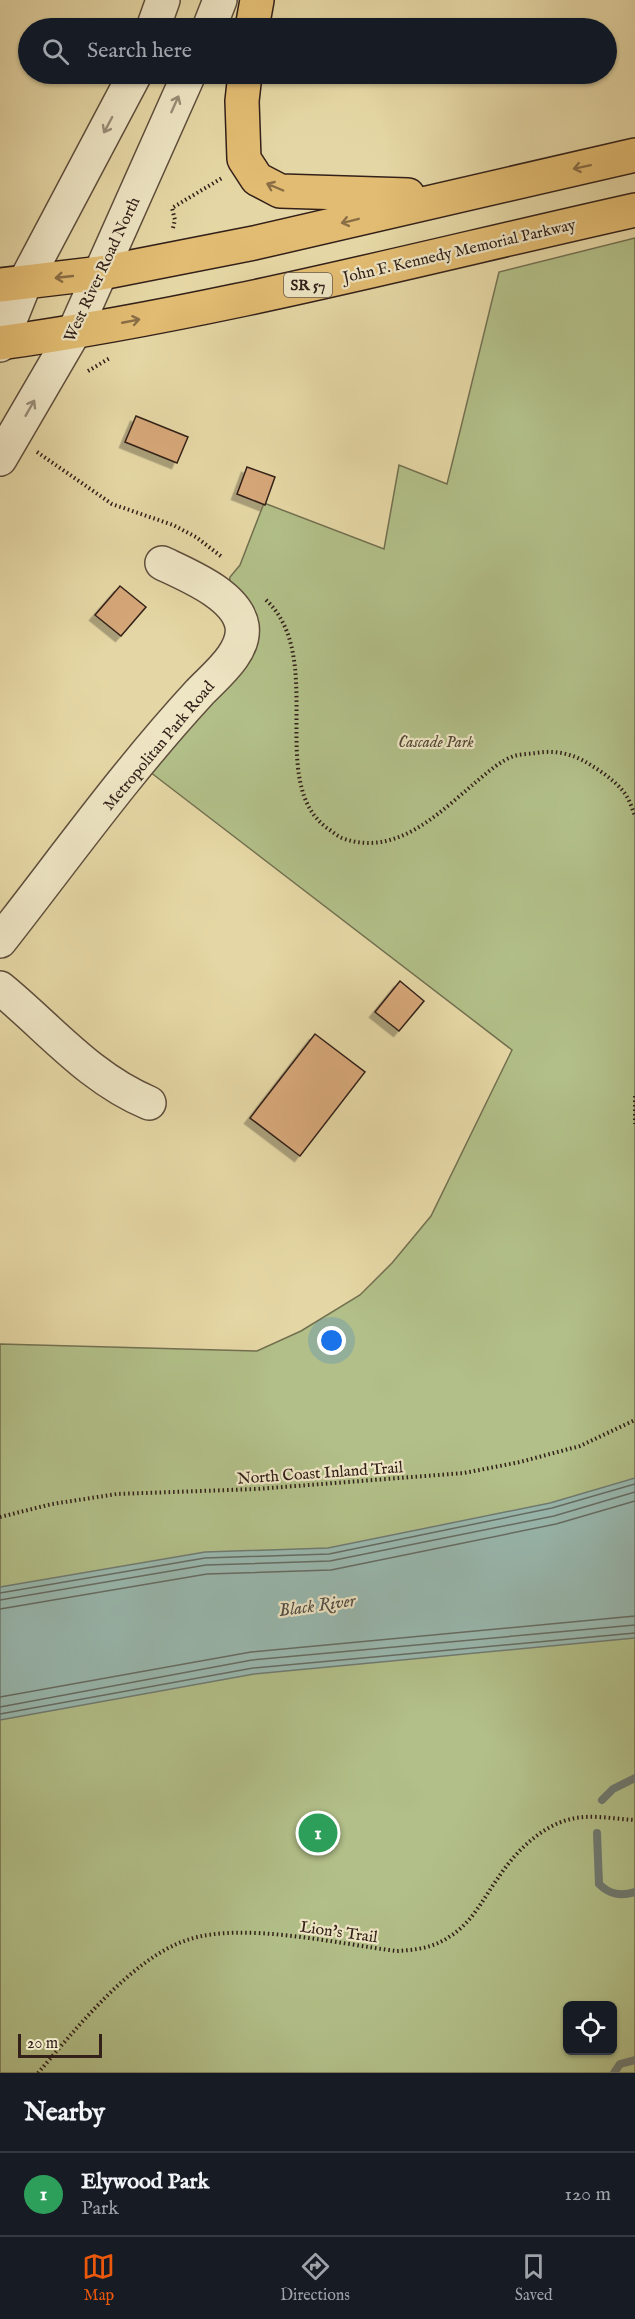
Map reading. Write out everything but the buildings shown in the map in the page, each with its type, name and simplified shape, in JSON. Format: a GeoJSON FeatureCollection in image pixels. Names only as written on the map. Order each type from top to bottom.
{"type":"FeatureCollection","features":[{"type":"Feature","properties":{"kind":"highway"},"geometry":{"type":"LineString","coordinates":[[254,18],[257,0]]}},
{"type":"Feature","properties":{"kind":"highway"},"geometry":{"type":"LineString","coordinates":[[244,84],[242,101],[244,159],[257,179],[280,191],[458,195]]}},
{"type":"Feature","properties":{"kind":"highway"},"geometry":{"type":"LineString","coordinates":[[13,283],[101,273],[265,241],[635,155]]}},
{"type":"Feature","properties":{"kind":"highway","name":"John F. Kennedy Memorial Parkway"},"geometry":{"type":"LineString","coordinates":[[0,343],[74,332],[279,292],[635,210]]}},
{"type":"Feature","properties":{"kind":"street"},"geometry":{"type":"LineString","coordinates":[[157,18],[163,0]]}},
{"type":"Feature","properties":{"kind":"street"},"geometry":{"type":"LineString","coordinates":[[213,18],[220,0]]}},
{"type":"Feature","properties":{"kind":"street"},"geometry":{"type":"LineString","coordinates":[[0,343],[13,283],[129,84]]}},
{"type":"Feature","properties":{"kind":"street","name":"West River Road North"},"geometry":{"type":"LineString","coordinates":[[0,459],[74,332],[185,84]]}},
{"type":"Feature","properties":{"kind":"street","name":"Metropolitan Park Road"},"geometry":{"type":"LineString","coordinates":[[0,941],[173,722],[226,664],[239,643],[242,625],[226,601],[204,583],[162,563]]}},
{"type":"Feature","properties":{"kind":"street"},"geometry":{"type":"LineString","coordinates":[[0,988],[91,1070],[129,1095],[149,1103]]}},
{"type":"Feature","properties":{"kind":"path"},"geometry":{"type":"LineString","coordinates":[[163,261],[175,220],[172,208],[246,162]]}},
{"type":"Feature","properties":{"kind":"path"},"geometry":{"type":"LineString","coordinates":[[32,448],[112,504],[173,525],[196,537],[225,559]]}},
{"type":"Feature","properties":{"kind":"path"},"geometry":{"type":"LineString","coordinates":[[265,599],[285,623],[290,642],[297,685],[298,763],[303,797],[320,822],[341,838],[375,844],[399,839],[431,819],[492,768],[514,756],[552,751],[576,757],[598,768],[624,792],[635,816]]}},
{"type":"Feature","properties":{"kind":"path"},"geometry":{"type":"LineString","coordinates":[[635,1096],[635,1124]]}},
{"type":"Feature","properties":{"kind":"path","name":"North Coast Inland Trail"},"geometry":{"type":"LineString","coordinates":[[0,1517],[64,1502],[117,1494],[257,1489],[464,1473],[520,1462],[580,1446],[635,1420]]}},
{"type":"Feature","properties":{"kind":"path","name":"Lion's Trail"},"geometry":{"type":"LineString","coordinates":[[38,2073],[70,2036],[137,1969],[161,1952],[187,1940],[217,1933],[247,1933],[397,1951],[426,1947],[450,1937],[464,1925],[499,1875],[519,1852],[545,1830],[572,1818],[635,1820]]}},
{"type":"Feature","properties":{"kind":"green space","name":"Cascade Park"},"geometry":{"type":"Polygon","coordinates":[[[635,238],[635,2073],[0,2073],[0,1344],[257,1351],[301,1331],[360,1295],[392,1263],[431,1216],[512,1050],[150,772],[240,669],[229,585],[230,577],[240,565],[264,503],[384,549],[399,465],[447,484],[499,272],[635,238]]]}},
{"type":"Feature","properties":{"kind":"water","name":"Black River"},"geometry":{"type":"Polygon","coordinates":[[[635,1478],[635,1638],[254,1674],[0,1720],[0,1587],[205,1552],[328,1548],[550,1503],[635,1478]]]}},
{"type":"Feature","properties":{"kind":"waterway"},"geometry":{"type":"LineString","coordinates":[[602,1800],[613,1789],[635,1778]]}},
{"type":"Feature","properties":{"kind":"waterway"},"geometry":{"type":"LineString","coordinates":[[597,1833],[599,1884],[616,1894],[635,1892]]}},
{"type":"Feature","properties":{"kind":"waterway"},"geometry":{"type":"LineString","coordinates":[[614,2073],[620,2064],[635,2060]]}},
{"type":"Feature","properties":{"kind":"place","name":"Elywood Park"},"geometry":{"type":"Point","coordinates":[318,1833]}}]}
